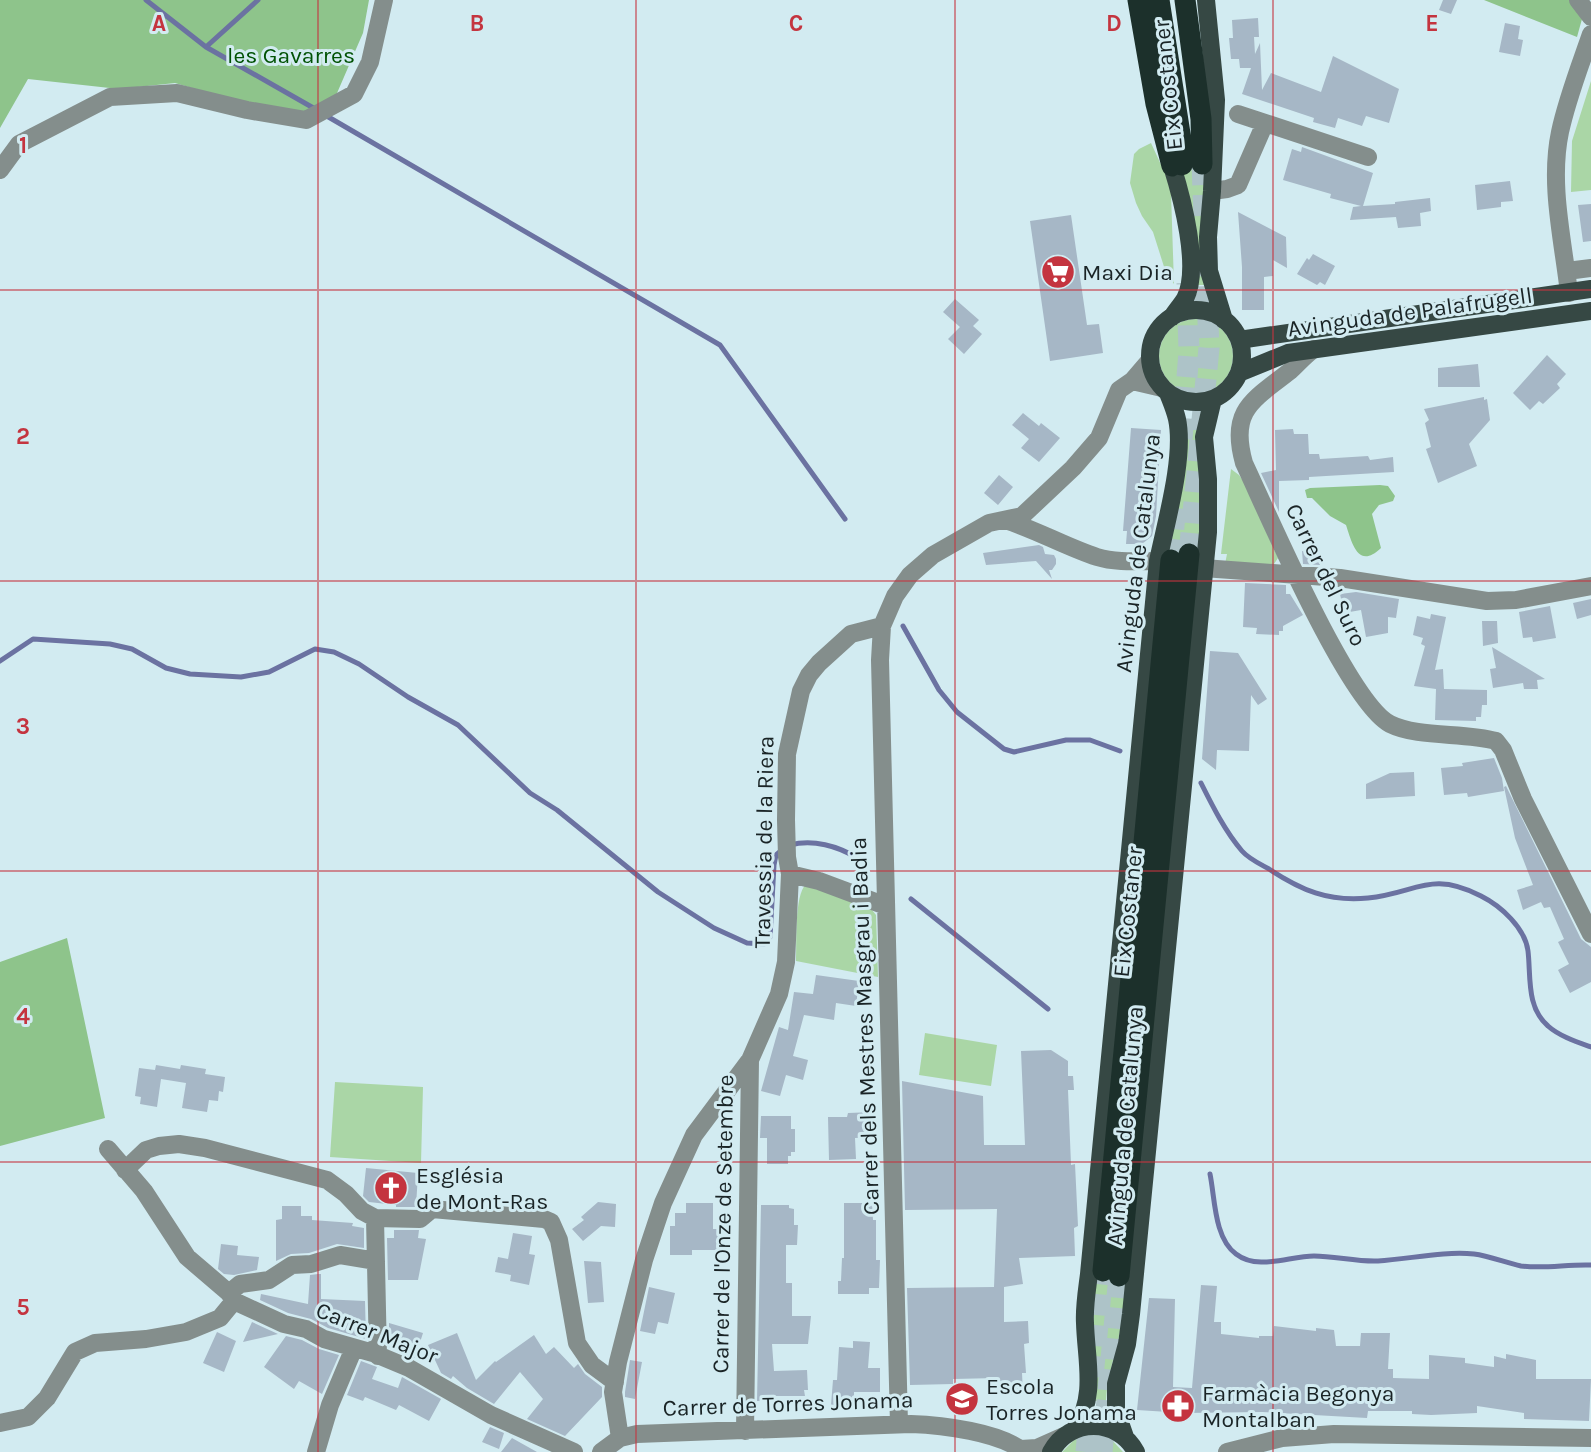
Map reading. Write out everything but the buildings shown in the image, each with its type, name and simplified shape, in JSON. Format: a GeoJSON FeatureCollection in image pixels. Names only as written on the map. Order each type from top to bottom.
{"type":"FeatureCollection","features":[{"type":"Feature","properties":{"kind":"highway"},"geometry":{"type":"LineString","coordinates":[[1138,0],[1156,104],[1185,165]]}},
{"type":"Feature","properties":{"kind":"highway","name":"Eix Costaner"},"geometry":{"type":"LineString","coordinates":[[1159,0],[1185,165]]}},
{"type":"Feature","properties":{"kind":"highway","name":"Eix Costaner"},"geometry":{"type":"LineString","coordinates":[[1185,0],[1201,119],[1185,165]]}},
{"type":"Feature","properties":{"kind":"highway","name":"Eix Costaner"},"geometry":{"type":"LineString","coordinates":[[1111,1274],[1180,560]]}},
{"type":"Feature","properties":{"kind":"main road"},"geometry":{"type":"LineString","coordinates":[[1206,0],[1216,100],[1208,237],[1209,271],[1224,320]]}},
{"type":"Feature","properties":{"kind":"main road"},"geometry":{"type":"LineString","coordinates":[[1172,317],[1188,290],[1190,263],[1183,203],[1185,165]]}},
{"type":"Feature","properties":{"kind":"main road","name":"Avinguda de Palafrugell"},"geometry":{"type":"LineString","coordinates":[[1239,341],[1591,289]]}},
{"type":"Feature","properties":{"kind":"main road"},"geometry":{"type":"LineString","coordinates":[[1194,310],[1210,313],[1224,320],[1239,341],[1242,356],[1239,373],[1226,391],[1213,399],[1195,402],[1185,401],[1165,390],[1153,375],[1150,360],[1153,340],[1164,323],[1172,317],[1194,310]]}},
{"type":"Feature","properties":{"kind":"main road","name":"Avinguda de Palafrugell"},"geometry":{"type":"LineString","coordinates":[[1239,373],[1287,353],[1591,310]]}},
{"type":"Feature","properties":{"kind":"main road","name":"Avinguda de Catalunya"},"geometry":{"type":"LineString","coordinates":[[1135,1447],[1116,1411],[1116,1384],[1127,1345],[1131,1314],[1180,560],[1171,501],[1177,451],[1177,419],[1165,390]]}},
{"type":"Feature","properties":{"kind":"main road","name":"Avinguda de Catalunya"},"geometry":{"type":"LineString","coordinates":[[1051,1452],[1086,1413],[1088,1366],[1084,1319],[1180,560],[1209,499],[1205,437],[1213,399]]}},
{"type":"Feature","properties":{"kind":"main road"},"geometry":{"type":"LineString","coordinates":[[1069,1432],[1102,1426],[1135,1447]]}},
{"type":"Feature","properties":{"kind":"street"},"geometry":{"type":"LineString","coordinates":[[0,170],[19,144],[110,97],[177,93],[247,110],[306,120],[354,94],[370,62],[384,0]]}},
{"type":"Feature","properties":{"kind":"street"},"geometry":{"type":"LineString","coordinates":[[1578,0],[1591,17]]}},
{"type":"Feature","properties":{"kind":"street"},"geometry":{"type":"LineString","coordinates":[[1569,293],[1556,192],[1557,154],[1559,133],[1591,34]]}},
{"type":"Feature","properties":{"kind":"street"},"geometry":{"type":"LineString","coordinates":[[1238,114],[1368,158]]}},
{"type":"Feature","properties":{"kind":"street"},"geometry":{"type":"LineString","coordinates":[[1212,191],[1227,190],[1238,185],[1265,123]]}},
{"type":"Feature","properties":{"kind":"street"},"geometry":{"type":"LineString","coordinates":[[1567,271],[1591,268]]}},
{"type":"Feature","properties":{"kind":"street","name":"Carrer del Suro"},"geometry":{"type":"LineString","coordinates":[[1314,349],[1261,391],[1246,407],[1240,436],[1244,464],[1296,574],[1343,664],[1376,713],[1390,724],[1406,729],[1496,741],[1503,750],[1523,799],[1591,934]]}},
{"type":"Feature","properties":{"kind":"street"},"geometry":{"type":"LineString","coordinates":[[882,626],[901,585],[926,562],[989,523],[1022,516],[1073,468],[1099,438],[1119,390],[1132,381],[1150,360]]}},
{"type":"Feature","properties":{"kind":"street"},"geometry":{"type":"LineString","coordinates":[[1132,381],[1165,390]]}},
{"type":"Feature","properties":{"kind":"street"},"geometry":{"type":"LineString","coordinates":[[1003,520],[1025,526],[1099,558],[1180,560],[1340,578],[1487,600],[1516,600],[1591,586]]}},
{"type":"Feature","properties":{"kind":"street","name":"Travessia de la Riera"},"geometry":{"type":"LineString","coordinates":[[620,1438],[613,1392],[643,1260],[663,1203],[694,1135],[750,1060],[779,994],[786,962],[789,866],[786,838],[787,754],[801,691],[809,675],[851,634],[882,626]]}},
{"type":"Feature","properties":{"kind":"street","name":"Carrer dels Mestres Masgrau i Badia"},"geometry":{"type":"LineString","coordinates":[[882,626],[880,660],[900,1424]]}},
{"type":"Feature","properties":{"kind":"street"},"geometry":{"type":"LineString","coordinates":[[789,866],[819,881],[886,906]]}},
{"type":"Feature","properties":{"kind":"street","name":"Carrer de l'Onze de Setembre"},"geometry":{"type":"LineString","coordinates":[[745,1431],[750,1060]]}},
{"type":"Feature","properties":{"kind":"street"},"geometry":{"type":"LineString","coordinates":[[727,1089],[749,1104]]}},
{"type":"Feature","properties":{"kind":"street"},"geometry":{"type":"LineString","coordinates":[[125,1170],[146,1150],[179,1144],[205,1148],[327,1180],[346,1194],[362,1211],[375,1218],[419,1219],[432,1209],[544,1219],[551,1222],[559,1240],[577,1343],[592,1365],[615,1382]]}},
{"type":"Feature","properties":{"kind":"street","name":"Carrer Major"},"geometry":{"type":"LineString","coordinates":[[107,1149],[144,1191],[187,1257],[232,1297],[284,1324],[306,1329],[324,1339],[409,1368],[491,1415],[574,1452]]}},
{"type":"Feature","properties":{"kind":"street"},"geometry":{"type":"LineString","coordinates":[[375,1218],[378,1356]]}},
{"type":"Feature","properties":{"kind":"street"},"geometry":{"type":"LineString","coordinates":[[0,1423],[28,1417],[47,1398],[75,1352],[95,1343],[146,1339],[186,1332],[220,1318],[240,1284],[269,1280],[292,1265],[311,1264],[340,1255],[376,1261]]}},
{"type":"Feature","properties":{"kind":"street"},"geometry":{"type":"LineString","coordinates":[[316,1452],[330,1405],[354,1348]]}},
{"type":"Feature","properties":{"kind":"street","name":"Carrer de Torres Jonama"},"geometry":{"type":"LineString","coordinates":[[601,1452],[620,1438],[637,1434],[900,1424],[940,1425],[978,1433],[1023,1450],[1037,1448],[1069,1432]]}},
{"type":"Feature","properties":{"kind":"street"},"geometry":{"type":"LineString","coordinates":[[1227,1452],[1282,1438],[1334,1434],[1485,1445],[1591,1438]]}},
{"type":"Feature","properties":{"kind":"green space","name":"les Gavarres"},"geometry":{"type":"Polygon","coordinates":[[[0,0],[369,0],[363,33],[331,107],[308,112],[263,109],[175,83],[119,89],[28,79],[0,128],[0,0]]]}},
{"type":"Feature","properties":{"kind":"green space"},"geometry":{"type":"Polygon","coordinates":[[[1484,0],[1570,0],[1582,19],[1577,37],[1484,0]]]}},
{"type":"Feature","properties":{"kind":"green space"},"geometry":{"type":"Polygon","coordinates":[[[1591,81],[1591,190],[1571,192],[1572,141],[1591,81]]]}},
{"type":"Feature","properties":{"kind":"green space"},"geometry":{"type":"Polygon","coordinates":[[[1151,143],[1169,182],[1171,193],[1174,284],[1166,273],[1153,232],[1142,216],[1130,183],[1134,154],[1151,143]]]}},
{"type":"Feature","properties":{"kind":"green space"},"geometry":{"type":"Polygon","coordinates":[[[1209,167],[1205,285],[1195,285],[1177,170],[1209,167]]]}},
{"type":"Feature","properties":{"kind":"green space"},"geometry":{"type":"Polygon","coordinates":[[[1189,319],[1203,319],[1217,325],[1227,335],[1233,356],[1231,370],[1217,387],[1203,393],[1189,393],[1175,387],[1165,377],[1159,363],[1159,349],[1165,335],[1175,325],[1189,319]]]}},
{"type":"Feature","properties":{"kind":"green space"},"geometry":{"type":"Polygon","coordinates":[[[1188,427],[1198,429],[1196,447],[1203,509],[1196,556],[1165,553],[1184,478],[1188,427]]]}},
{"type":"Feature","properties":{"kind":"green space"},"geometry":{"type":"Polygon","coordinates":[[[1231,469],[1244,482],[1278,558],[1274,564],[1225,564],[1227,554],[1221,554],[1231,469]]]}},
{"type":"Feature","properties":{"kind":"green space"},"geometry":{"type":"Polygon","coordinates":[[[1388,486],[1395,496],[1393,501],[1379,505],[1372,514],[1381,548],[1367,556],[1357,552],[1346,525],[1330,516],[1312,498],[1307,498],[1305,490],[1310,488],[1388,486]]]}},
{"type":"Feature","properties":{"kind":"green space"},"geometry":{"type":"Polygon","coordinates":[[[806,884],[872,910],[876,915],[878,977],[796,961],[798,909],[806,884]]]}},
{"type":"Feature","properties":{"kind":"green space"},"geometry":{"type":"Polygon","coordinates":[[[67,938],[105,1118],[0,1146],[0,962],[67,938]]]}},
{"type":"Feature","properties":{"kind":"green space"},"geometry":{"type":"Polygon","coordinates":[[[925,1033],[997,1045],[991,1086],[919,1075],[925,1033]]]}},
{"type":"Feature","properties":{"kind":"green space"},"geometry":{"type":"Polygon","coordinates":[[[335,1082],[423,1087],[421,1163],[330,1157],[335,1082]]]}},
{"type":"Feature","properties":{"kind":"green space"},"geometry":{"type":"Polygon","coordinates":[[[1096,1273],[1126,1275],[1122,1321],[1106,1401],[1095,1401],[1092,1343],[1096,1273]]]}},
{"type":"Feature","properties":{"kind":"green space"},"geometry":{"type":"Polygon","coordinates":[[[1092,1435],[1112,1440],[1123,1452],[1062,1452],[1074,1440],[1092,1435]]]}},
{"type":"Feature","properties":{"kind":"waterway"},"geometry":{"type":"LineString","coordinates":[[146,0],[206,47],[317,110]]}},
{"type":"Feature","properties":{"kind":"waterway"},"geometry":{"type":"LineString","coordinates":[[206,47],[258,0]]}},
{"type":"Feature","properties":{"kind":"waterway"},"geometry":{"type":"LineString","coordinates":[[325,115],[720,345],[845,519]]}},
{"type":"Feature","properties":{"kind":"waterway"},"geometry":{"type":"LineString","coordinates":[[903,626],[939,690],[957,712],[1004,749],[1014,752],[1066,740],[1090,740],[1120,751]]}},
{"type":"Feature","properties":{"kind":"waterway"},"geometry":{"type":"LineString","coordinates":[[0,661],[33,639],[110,644],[132,649],[166,668],[190,674],[241,677],[269,672],[315,649],[334,652],[359,664],[408,697],[458,725],[530,793],[557,810],[658,892],[714,928],[747,943],[764,944],[770,937],[774,865],[776,855],[782,850]]}},
{"type":"Feature","properties":{"kind":"waterway"},"geometry":{"type":"LineString","coordinates":[[1201,783],[1225,827],[1242,851],[1292,883],[1316,893],[1340,898],[1368,898],[1436,884],[1464,888],[1489,900],[1511,919],[1526,942],[1533,1001],[1541,1018],[1557,1033],[1591,1047]]}},
{"type":"Feature","properties":{"kind":"waterway"},"geometry":{"type":"LineString","coordinates":[[790,845],[825,845],[857,858]]}},
{"type":"Feature","properties":{"kind":"waterway"},"geometry":{"type":"LineString","coordinates":[[911,899],[1048,1009]]}},
{"type":"Feature","properties":{"kind":"waterway"},"geometry":{"type":"LineString","coordinates":[[1210,1174],[1223,1238],[1236,1254],[1245,1259],[1264,1262],[1314,1256],[1378,1261],[1462,1253],[1521,1266],[1591,1265]]}},
{"type":"Feature","properties":{"kind":"tunnel"},"geometry":{"type":"LineString","coordinates":[[1202,164],[1204,217]]}},
{"type":"Feature","properties":{"kind":"tunnel"},"geometry":{"type":"LineString","coordinates":[[1189,554],[1209,348],[1206,266]]}},
{"type":"Feature","properties":{"kind":"tunnel"},"geometry":{"type":"LineString","coordinates":[[1182,439],[1189,352],[1187,283]]}},
{"type":"Feature","properties":{"kind":"tunnel"},"geometry":{"type":"LineString","coordinates":[[1171,560],[1176,503]]}},
{"type":"Feature","properties":{"kind":"tunnel"},"geometry":{"type":"LineString","coordinates":[[1093,1377],[1103,1271]]}},
{"type":"Feature","properties":{"kind":"tunnel"},"geometry":{"type":"LineString","coordinates":[[1102,1452],[1119,1276]]}},
{"type":"Feature","properties":{"kind":"tunnel"},"geometry":{"type":"LineString","coordinates":[[1086,1452],[1090,1409]]}},
{"type":"Feature","properties":{"kind":"place","name":"Maxi Dia"},"geometry":{"type":"Point","coordinates":[1058,272]}},
{"type":"Feature","properties":{"kind":"place","name":"Església de Mont-Ras"},"geometry":{"type":"Point","coordinates":[391,1188]}},
{"type":"Feature","properties":{"kind":"place","name":"Escola Torres Jonama"},"geometry":{"type":"Point","coordinates":[962,1399]}},
{"type":"Feature","properties":{"kind":"place","name":"Farmàcia Begonya Montalban"},"geometry":{"type":"Point","coordinates":[1178,1406]}}]}
